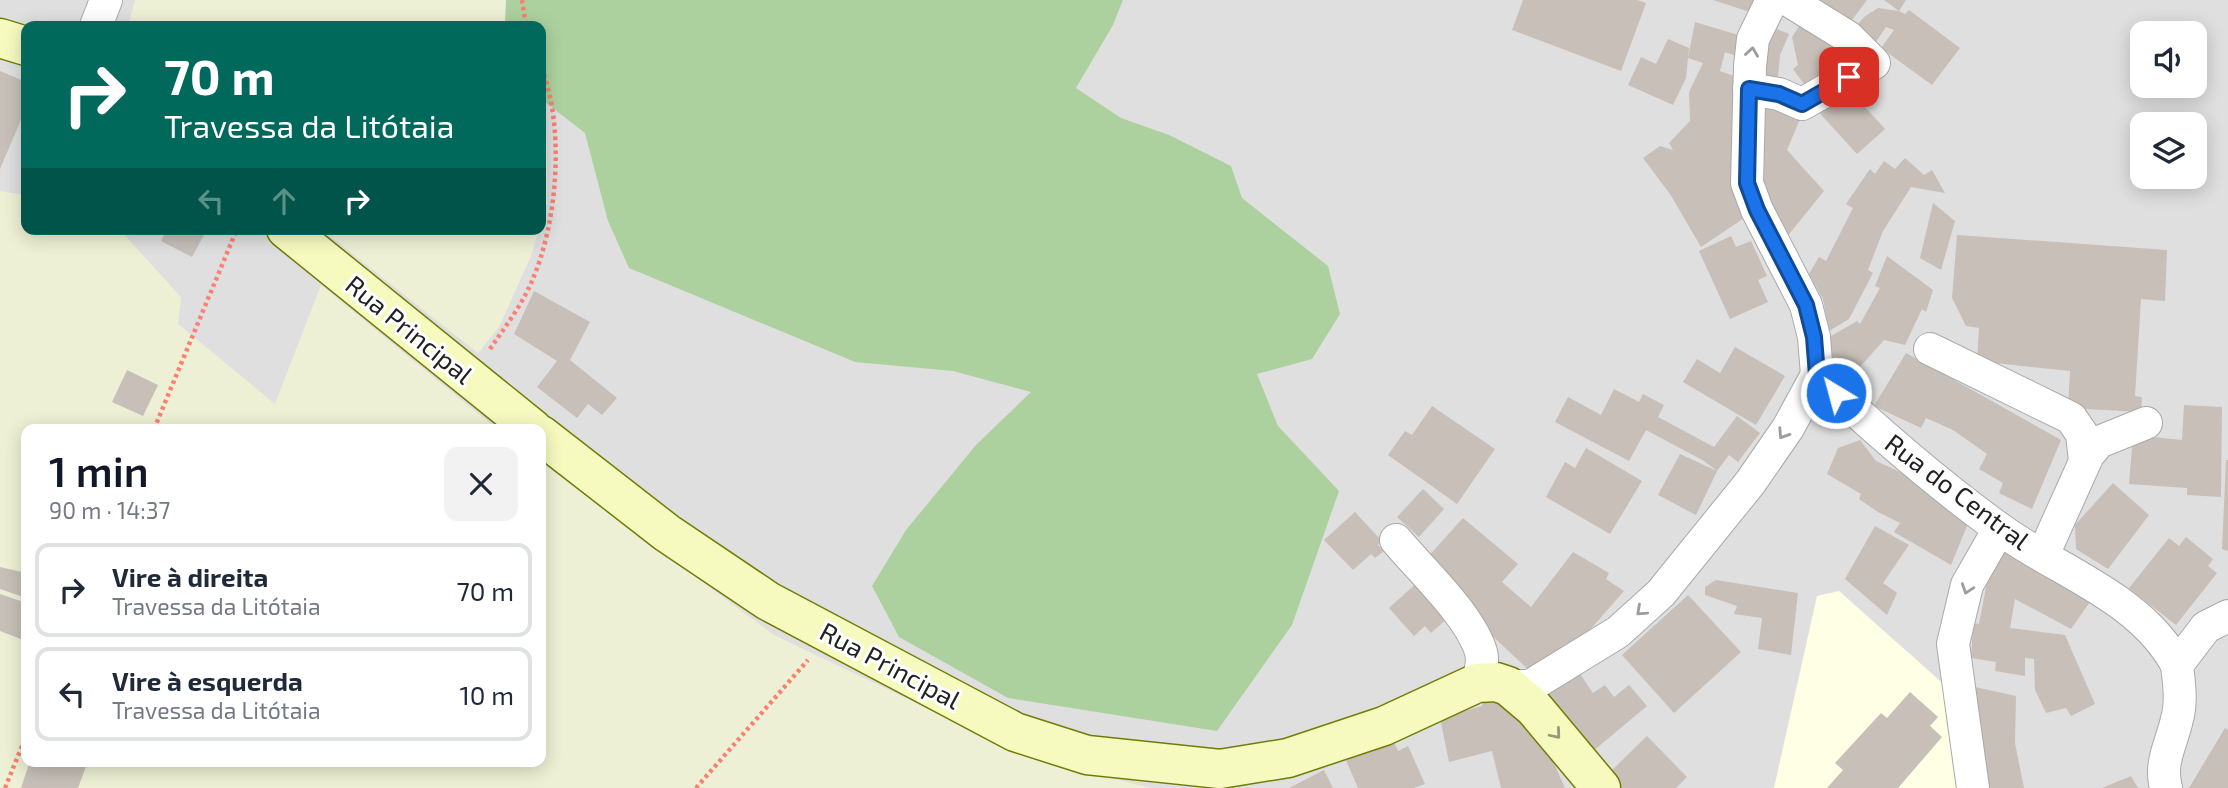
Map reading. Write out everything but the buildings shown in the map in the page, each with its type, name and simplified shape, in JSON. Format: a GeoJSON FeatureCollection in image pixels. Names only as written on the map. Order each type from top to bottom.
{"type":"FeatureCollection","features":[{"type":"Feature","properties":{"kind":"street"},"geometry":{"type":"LineString","coordinates":[[98,21],[106,0]]}},
{"type":"Feature","properties":{"kind":"street"},"geometry":{"type":"LineString","coordinates":[[1492,685],[1530,686],[1618,632],[1661,593],[1750,484],[1788,428],[1817,375],[1814,337],[1806,305],[1757,210],[1747,183],[1753,39],[1772,0]]}},
{"type":"Feature","properties":{"kind":"street"},"geometry":{"type":"LineString","coordinates":[[1749,89],[1779,94],[1802,104],[1874,63],[1848,37],[1788,0]]}},
{"type":"Feature","properties":{"kind":"street"},"geometry":{"type":"LineString","coordinates":[[0,38],[21,44]]}},
{"type":"Feature","properties":{"kind":"street","name":"Rua Principal"},"geometry":{"type":"LineString","coordinates":[[293,235],[527,424]]}},
{"type":"Feature","properties":{"kind":"street"},"geometry":{"type":"LineString","coordinates":[[1930,349],[2071,418],[2082,433],[2085,461]]}},
{"type":"Feature","properties":{"kind":"street","name":"Rua do Central"},"geometry":{"type":"LineString","coordinates":[[1817,375],[1895,449],[1999,529],[2136,615],[2160,638],[2177,665]]}},
{"type":"Feature","properties":{"kind":"street"},"geometry":{"type":"LineString","coordinates":[[2043,555],[2085,461],[2099,442],[2146,423]]}},
{"type":"Feature","properties":{"kind":"street","name":"Rua Principal"},"geometry":{"type":"LineString","coordinates":[[546,439],[667,533],[768,600],[829,635],[1015,732],[1087,755],[1189,778],[1220,769],[1288,758],[1384,726],[1492,685]]}},
{"type":"Feature","properties":{"kind":"street"},"geometry":{"type":"LineString","coordinates":[[1973,788],[1953,644],[1967,585],[1999,529]]}},
{"type":"Feature","properties":{"kind":"street"},"geometry":{"type":"LineString","coordinates":[[1396,540],[1464,621],[1481,652],[1482,667],[1492,685],[1534,708],[1601,788]]}},
{"type":"Feature","properties":{"kind":"street"},"geometry":{"type":"LineString","coordinates":[[2166,788],[2163,769],[2178,719],[2180,691],[2177,665],[2206,627],[2228,615]]}},
{"type":"Feature","properties":{"kind":"path"},"geometry":{"type":"LineString","coordinates":[[522,0],[525,21]]}},
{"type":"Feature","properties":{"kind":"path"},"geometry":{"type":"LineString","coordinates":[[546,79],[555,136],[553,209],[546,234]]}},
{"type":"Feature","properties":{"kind":"path"},"geometry":{"type":"LineString","coordinates":[[156,424],[235,235]]}},
{"type":"Feature","properties":{"kind":"path"},"geometry":{"type":"LineString","coordinates":[[470,379],[533,280],[546,235]]}},
{"type":"Feature","properties":{"kind":"path"},"geometry":{"type":"LineString","coordinates":[[695,788],[829,635]]}},
{"type":"Feature","properties":{"kind":"path"},"geometry":{"type":"LineString","coordinates":[[5,788],[21,748]]}},
{"type":"Feature","properties":{"kind":"shaded area"},"geometry":{"type":"Polygon","coordinates":[[[0,0],[2228,0],[2228,788],[0,788],[0,0]]]}},
{"type":"Feature","properties":{"kind":"shaded area"},"geometry":{"type":"Polygon","coordinates":[[[135,0],[506,0],[505,21],[129,21],[135,0]]]}},
{"type":"Feature","properties":{"kind":"shaded area"},"geometry":{"type":"Polygon","coordinates":[[[546,134],[547,165],[546,207],[546,134]]]}},
{"type":"Feature","properties":{"kind":"shaded area"},"geometry":{"type":"Polygon","coordinates":[[[0,191],[21,194],[21,235],[124,235],[181,297],[178,324],[275,404],[321,285],[491,424],[21,424],[21,767],[546,767],[546,466],[774,635],[1031,758],[1151,788],[0,788],[0,191]]]}},
{"type":"Feature","properties":{"kind":"shaded area"},"geometry":{"type":"Polygon","coordinates":[[[329,235],[537,235],[531,256],[499,327],[478,353],[329,235]]]}},
{"type":"Feature","properties":{"kind":"shaded area"},"geometry":{"type":"Polygon","coordinates":[[[1839,591],[1948,688],[1967,788],[1774,788],[1817,596],[1839,591]]]}},
{"type":"Feature","properties":{"kind":"green space"},"geometry":{"type":"Polygon","coordinates":[[[506,0],[1123,0],[1113,25],[1076,88],[1121,118],[1169,135],[1231,166],[1242,198],[1328,266],[1340,314],[1312,359],[1257,374],[1278,426],[1339,491],[1292,625],[1217,731],[1008,698],[899,637],[872,586],[906,530],[976,445],[1031,392],[953,371],[855,362],[629,268],[608,221],[585,133],[546,103],[546,21],[505,21],[506,0]]]}},
{"type":"Feature","properties":{"kind":"route"},"geometry":{"type":"LineString","coordinates":[[1836,393],[1817,375],[1814,337],[1806,305],[1757,210],[1747,183],[1749,89],[1779,94],[1802,104],[1849,77]]}}]}
